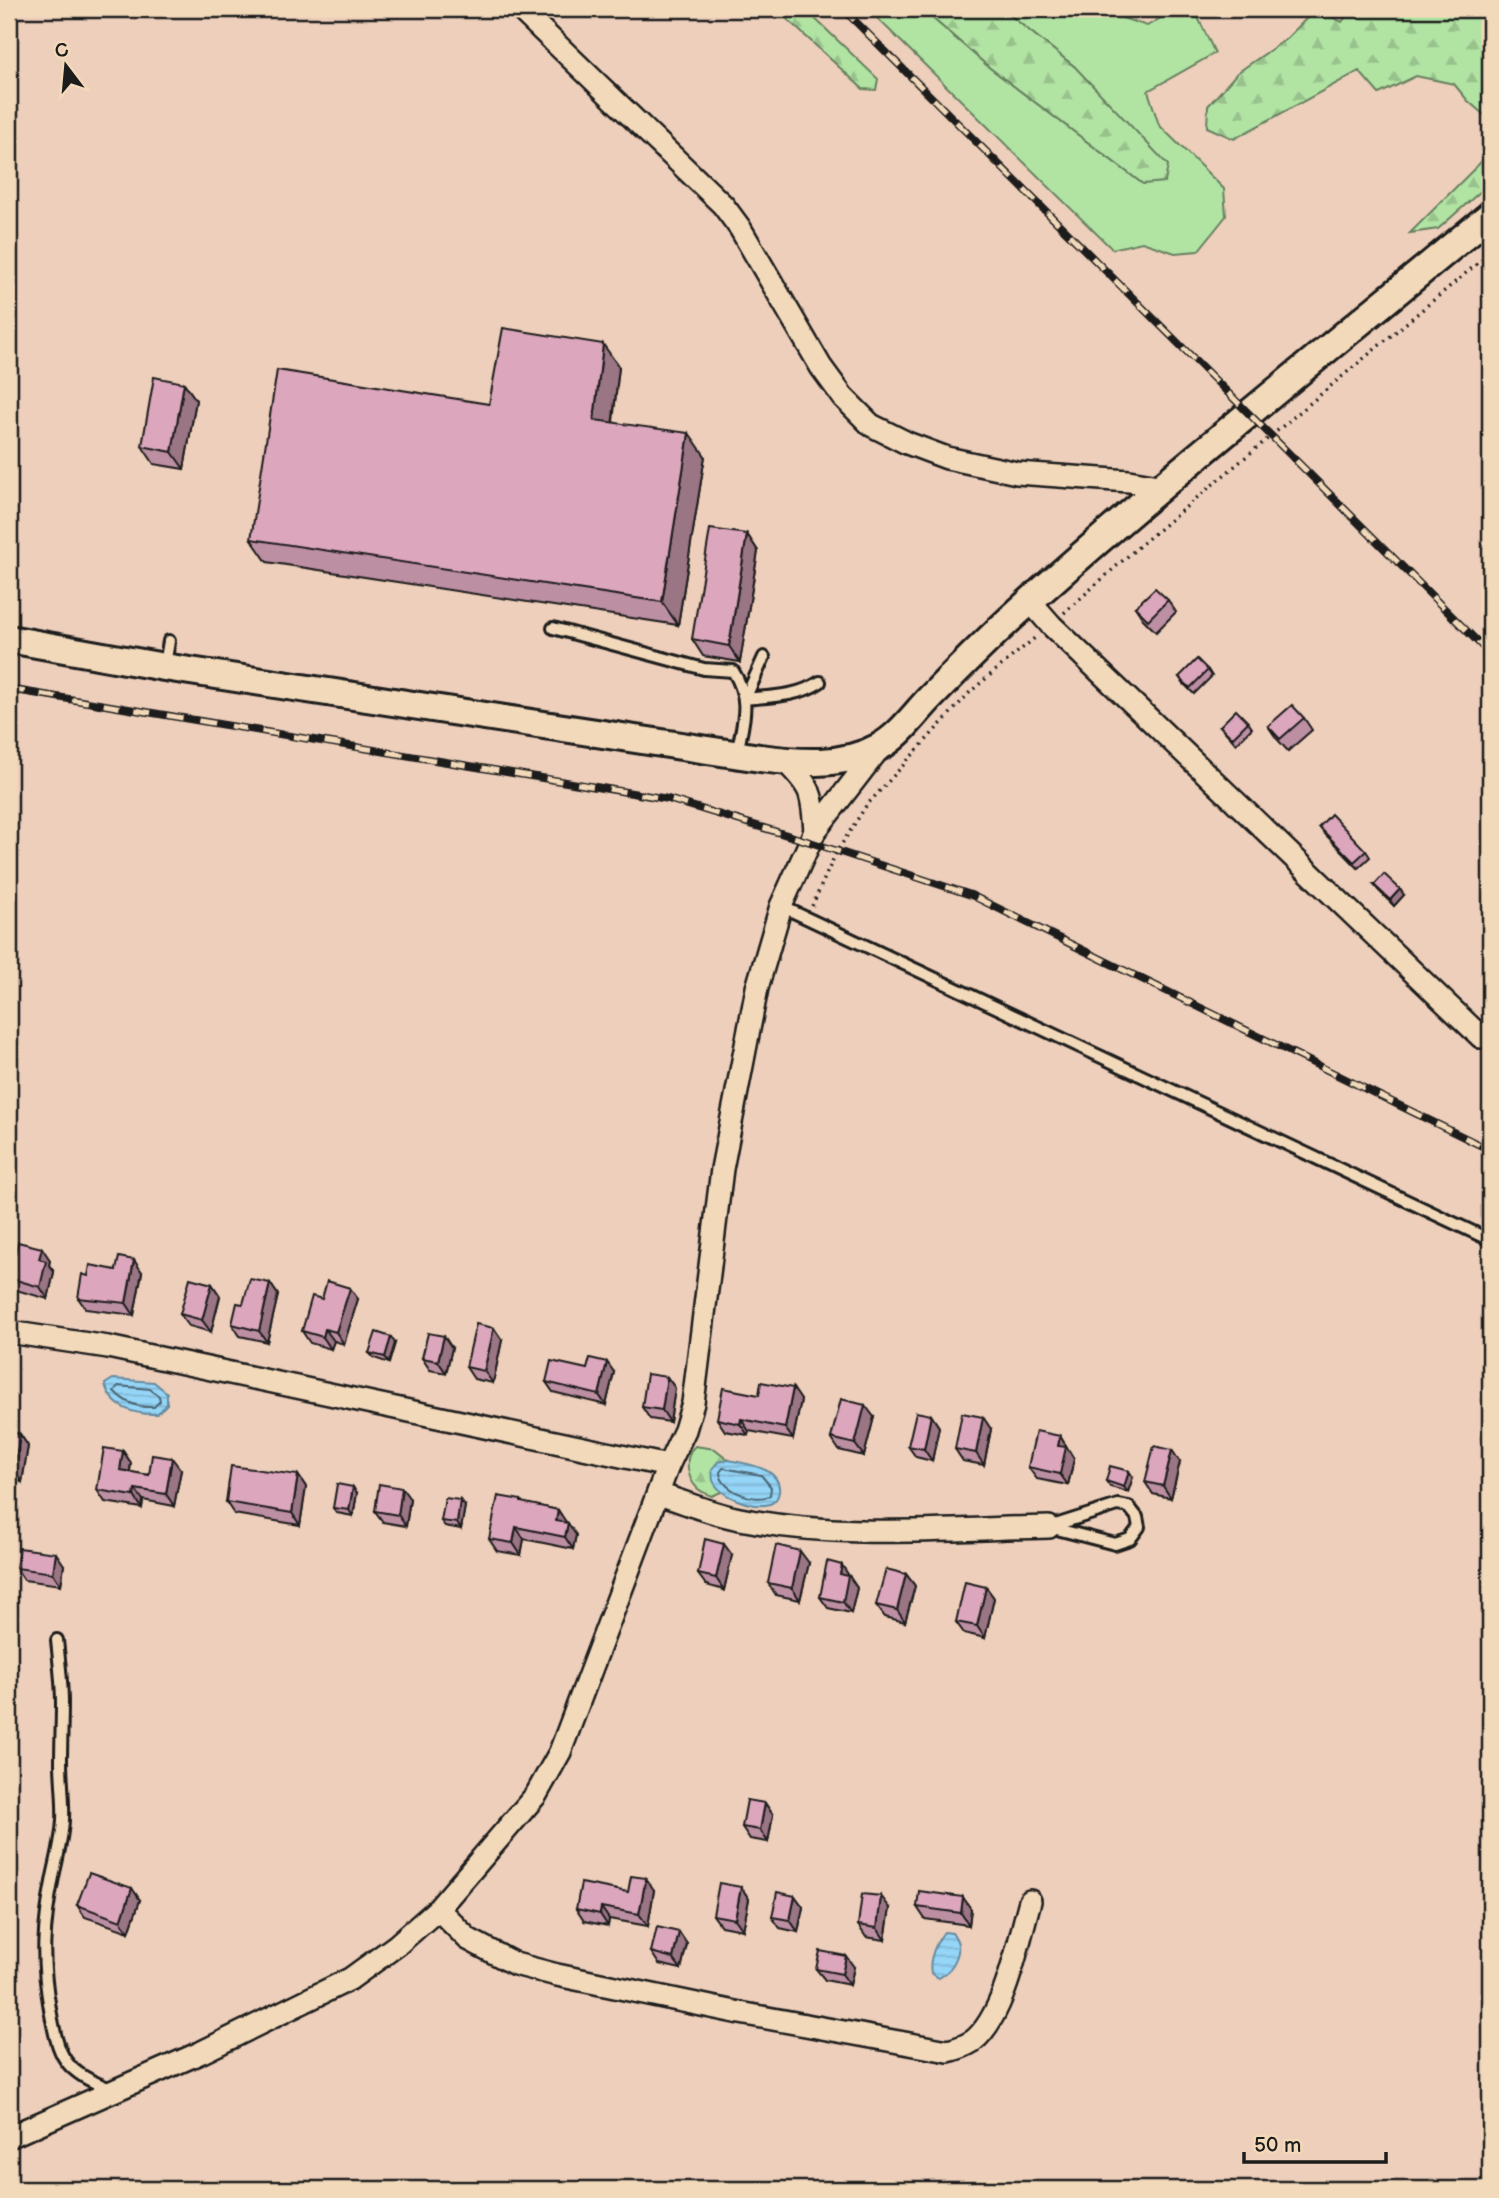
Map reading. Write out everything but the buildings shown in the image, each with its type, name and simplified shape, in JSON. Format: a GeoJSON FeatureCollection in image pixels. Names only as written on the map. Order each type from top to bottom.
{"type":"FeatureCollection","features":[{"type":"Feature","properties":{"kind":"street"},"geometry":{"type":"LineString","coordinates":[[520,9],[723,205],[740,228],[821,367],[843,397],[871,425],[907,443],[947,458],[1017,473],[1129,481],[1164,487]]}},
{"type":"Feature","properties":{"kind":"street"},"geometry":{"type":"LineString","coordinates":[[9,2137],[263,2023],[350,1979],[397,1945],[438,1909],[536,1795],[560,1752],[668,1466],[685,1430],[693,1403],[722,1169],[757,988],[781,906],[815,831],[881,746],[898,733],[1030,601],[1490,215]]}},
{"type":"Feature","properties":{"kind":"street"},"geometry":{"type":"LineString","coordinates":[[1030,601],[1051,625],[1481,1037]]}},
{"type":"Feature","properties":{"kind":"street"},"geometry":{"type":"LineString","coordinates":[[9,639],[164,667],[785,761],[841,760],[881,746]]}},
{"type":"Feature","properties":{"kind":"street"},"geometry":{"type":"LineString","coordinates":[[785,761],[806,782],[813,799],[815,831]]}},
{"type":"Feature","properties":{"kind":"street"},"geometry":{"type":"LineString","coordinates":[[9,1332],[108,1347],[668,1466]]}},
{"type":"Feature","properties":{"kind":"street"},"geometry":{"type":"LineString","coordinates":[[658,1494],[737,1519],[780,1525],[875,1532],[1049,1527]]}},
{"type":"Feature","properties":{"kind":"street"},"geometry":{"type":"LineString","coordinates":[[438,1909],[468,1939],[515,1964],[727,2011],[948,2051],[974,2040],[993,2016],[1011,1970],[1030,1901]]}},
{"type":"Feature","properties":{"kind":"lane"},"geometry":{"type":"LineString","coordinates":[[552,628],[704,669],[733,671],[742,685],[746,699]]}},
{"type":"Feature","properties":{"kind":"lane"},"geometry":{"type":"LineString","coordinates":[[164,667],[169,641]]}},
{"type":"Feature","properties":{"kind":"lane"},"geometry":{"type":"LineString","coordinates":[[737,754],[746,699],[764,657]]}},
{"type":"Feature","properties":{"kind":"lane"},"geometry":{"type":"LineString","coordinates":[[746,699],[790,695],[807,691],[820,682]]}},
{"type":"Feature","properties":{"kind":"lane"},"geometry":{"type":"LineString","coordinates":[[781,906],[1490,1240]]}},
{"type":"Feature","properties":{"kind":"lane"},"geometry":{"type":"LineString","coordinates":[[1118,1505],[1129,1507],[1139,1528],[1130,1539],[1115,1544],[1049,1527],[1118,1505]]}},
{"type":"Feature","properties":{"kind":"lane"},"geometry":{"type":"LineString","coordinates":[[57,1640],[62,1702],[63,1819],[61,1848],[53,1877],[42,1959],[57,2048],[64,2061],[115,2090]]}},
{"type":"Feature","properties":{"kind":"path"},"geometry":{"type":"LineString","coordinates":[[807,918],[836,853],[866,806],[971,691],[1051,625],[1138,547],[1490,253]]}},
{"type":"Feature","properties":{"kind":"green space"},"geometry":{"type":"Polygon","coordinates":[[[776,9],[805,9],[878,79],[876,90],[863,89],[776,9]]]}},
{"type":"Feature","properties":{"kind":"green space"},"geometry":{"type":"Polygon","coordinates":[[[868,9],[922,9],[990,68],[1143,184],[1075,67],[1002,9],[1099,9],[1147,26],[1176,9],[1194,9],[1215,53],[1148,91],[1159,125],[1224,189],[1226,216],[1198,251],[1175,253],[1142,242],[1112,249],[868,9]]]}},
{"type":"Feature","properties":{"kind":"green space"},"geometry":{"type":"Polygon","coordinates":[[[922,9],[1002,9],[1075,67],[1168,165],[1165,182],[1143,184],[990,68],[922,9]]]}},
{"type":"Feature","properties":{"kind":"green space"},"geometry":{"type":"Polygon","coordinates":[[[1316,9],[1342,22],[1351,9],[1490,9],[1490,120],[1468,101],[1454,84],[1416,76],[1379,94],[1359,71],[1234,139],[1207,127],[1208,106],[1237,73],[1286,39],[1316,9]]]}},
{"type":"Feature","properties":{"kind":"green space"},"geometry":{"type":"Polygon","coordinates":[[[1490,153],[1490,183],[1438,229],[1410,233],[1490,153]]]}},
{"type":"Feature","properties":{"kind":"green space"},"geometry":{"type":"Polygon","coordinates":[[[695,1446],[715,1449],[729,1460],[718,1462],[713,1480],[721,1492],[712,1496],[700,1491],[694,1484],[688,1461],[695,1446]]]}},
{"type":"Feature","properties":{"kind":"water"},"geometry":{"type":"Polygon","coordinates":[[[113,1379],[154,1382],[167,1393],[167,1404],[157,1414],[140,1413],[125,1408],[108,1392],[105,1384],[113,1379]]]}},
{"type":"Feature","properties":{"kind":"water"},"geometry":{"type":"Polygon","coordinates":[[[729,1460],[753,1465],[775,1477],[779,1492],[775,1501],[755,1505],[722,1492],[713,1480],[712,1469],[718,1462],[729,1460]]]}},
{"type":"Feature","properties":{"kind":"water"},"geometry":{"type":"Polygon","coordinates":[[[944,1932],[952,1933],[958,1951],[953,1964],[939,1978],[931,1973],[931,1963],[944,1932]]]}},
{"type":"Feature","properties":{"kind":"railway"},"geometry":{"type":"LineString","coordinates":[[843,9],[1490,654]]}},
{"type":"Feature","properties":{"kind":"railway"},"geometry":{"type":"LineString","coordinates":[[9,689],[668,799],[810,842],[971,895],[1490,1150]]}}]}
